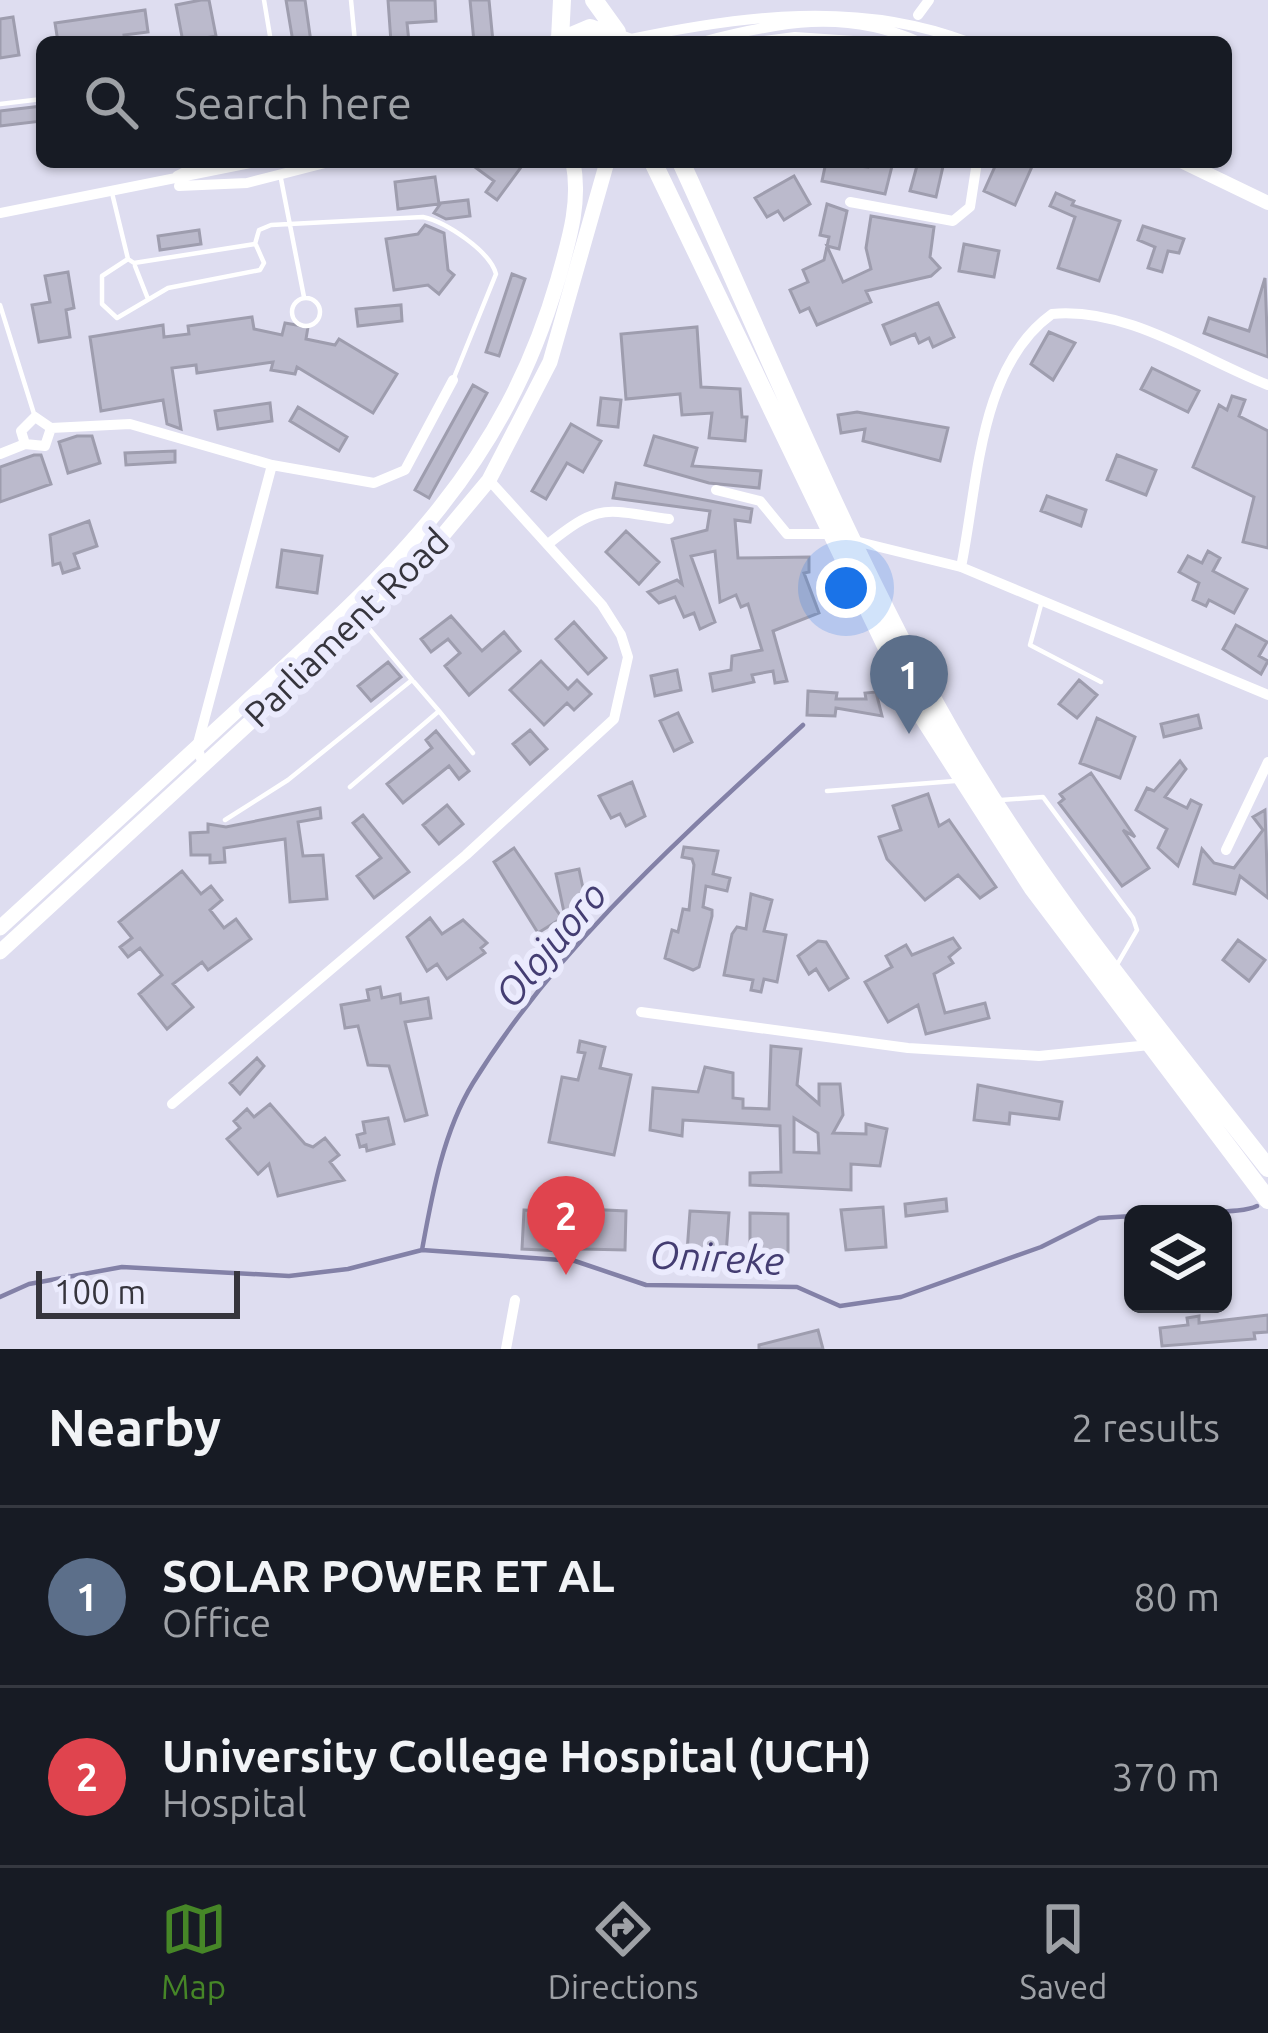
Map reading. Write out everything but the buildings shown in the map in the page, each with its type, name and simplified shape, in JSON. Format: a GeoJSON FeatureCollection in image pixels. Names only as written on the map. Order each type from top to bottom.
{"type":"FeatureCollection","features":[{"type":"Feature","properties":{"kind":"highway"},"geometry":{"type":"LineString","coordinates":[[558,36],[562,0]]}},
{"type":"Feature","properties":{"kind":"highway"},"geometry":{"type":"LineString","coordinates":[[593,0],[623,36]]}},
{"type":"Feature","properties":{"kind":"highway"},"geometry":{"type":"LineString","coordinates":[[569,36],[590,28],[615,36]]}},
{"type":"Feature","properties":{"kind":"highway"},"geometry":{"type":"LineString","coordinates":[[656,168],[840,540],[995,801],[1114,969],[1268,1168]]}},
{"type":"Feature","properties":{"kind":"highway"},"geometry":{"type":"LineString","coordinates":[[684,168],[896,672],[961,780],[1150,1045],[1268,1200]]}},
{"type":"Feature","properties":{"kind":"main road","name":"Parliament Road"},"geometry":{"type":"LineString","coordinates":[[0,952],[406,553],[485,447],[550,308],[575,210],[573,168]]}},
{"type":"Feature","properties":{"kind":"main road","name":"Parliament Road"},"geometry":{"type":"LineString","coordinates":[[0,928],[408,577],[489,480],[550,362],[605,168]]}},
{"type":"Feature","properties":{"kind":"street"},"geometry":{"type":"LineString","coordinates":[[918,15],[929,0]]}},
{"type":"Feature","properties":{"kind":"street"},"geometry":{"type":"LineString","coordinates":[[638,36],[784,1],[836,1],[918,15],[957,36]]}},
{"type":"Feature","properties":{"kind":"street"},"geometry":{"type":"LineString","coordinates":[[726,36],[773,24],[832,20],[905,36]]}},
{"type":"Feature","properties":{"kind":"street"},"geometry":{"type":"LineString","coordinates":[[158,185],[193,168]]}},
{"type":"Feature","properties":{"kind":"street"},"geometry":{"type":"LineString","coordinates":[[0,213],[230,168]]}},
{"type":"Feature","properties":{"kind":"street"},"geometry":{"type":"LineString","coordinates":[[158,185],[221,186],[308,168]]}},
{"type":"Feature","properties":{"kind":"street"},"geometry":{"type":"LineString","coordinates":[[850,202],[953,221],[970,207],[976,168]]}},
{"type":"Feature","properties":{"kind":"street"},"geometry":{"type":"LineString","coordinates":[[1195,168],[1268,203]]}},
{"type":"Feature","properties":{"kind":"street"},"geometry":{"type":"LineString","coordinates":[[961,567],[989,417],[1024,339],[1052,314],[1084,312],[1135,326],[1268,385]]}},
{"type":"Feature","properties":{"kind":"street"},"geometry":{"type":"LineString","coordinates":[[25,444],[21,431],[35,417],[52,428],[130,424],[272,466],[374,483],[405,470],[453,380]]}},
{"type":"Feature","properties":{"kind":"street"},"geometry":{"type":"LineString","coordinates":[[0,454],[25,444],[45,446],[52,428]]}},
{"type":"Feature","properties":{"kind":"street"},"geometry":{"type":"LineString","coordinates":[[200,756],[272,466]]}},
{"type":"Feature","properties":{"kind":"street"},"geometry":{"type":"LineString","coordinates":[[172,1104],[466,855],[614,719],[628,657],[621,635],[602,604],[489,480]]}},
{"type":"Feature","properties":{"kind":"street"},"geometry":{"type":"LineString","coordinates":[[716,490],[760,501],[788,534],[840,540],[961,567],[1268,694]]}},
{"type":"Feature","properties":{"kind":"street"},"geometry":{"type":"LineString","coordinates":[[548,544],[588,513],[602,510],[669,519]]}},
{"type":"Feature","properties":{"kind":"street"},"geometry":{"type":"LineString","coordinates":[[1226,850],[1268,762]]}},
{"type":"Feature","properties":{"kind":"street"},"geometry":{"type":"LineString","coordinates":[[641,1012],[929,1050],[1039,1056],[1150,1045]]}},
{"type":"Feature","properties":{"kind":"street"},"geometry":{"type":"LineString","coordinates":[[506,1349],[515,1300]]}},
{"type":"Feature","properties":{"kind":"lane"},"geometry":{"type":"LineString","coordinates":[[264,0],[271,36]]}},
{"type":"Feature","properties":{"kind":"lane"},"geometry":{"type":"LineString","coordinates":[[351,0],[354,36]]}},
{"type":"Feature","properties":{"kind":"lane"},"geometry":{"type":"LineString","coordinates":[[0,104],[36,100]]}},
{"type":"Feature","properties":{"kind":"lane"},"geometry":{"type":"LineString","coordinates":[[280,176],[304,297],[321,310],[308,326],[292,314],[304,297]]}},
{"type":"Feature","properties":{"kind":"lane"},"geometry":{"type":"LineString","coordinates":[[112,193],[131,261],[148,299]]}},
{"type":"Feature","properties":{"kind":"lane"},"geometry":{"type":"LineString","coordinates":[[255,244],[259,230],[290,225],[430,218],[492,261],[496,274],[453,380]]}},
{"type":"Feature","properties":{"kind":"lane"},"geometry":{"type":"LineString","coordinates":[[255,244],[262,250],[260,270],[168,288],[117,318],[102,304],[102,276],[131,261],[255,244]]}},
{"type":"Feature","properties":{"kind":"lane"},"geometry":{"type":"LineString","coordinates":[[0,305],[35,417]]}},
{"type":"Feature","properties":{"kind":"lane"},"geometry":{"type":"LineString","coordinates":[[1042,601],[1030,644],[1101,682]]}},
{"type":"Feature","properties":{"kind":"lane"},"geometry":{"type":"LineString","coordinates":[[361,619],[473,754]]}},
{"type":"Feature","properties":{"kind":"lane"},"geometry":{"type":"LineString","coordinates":[[225,820],[289,780],[412,680]]}},
{"type":"Feature","properties":{"kind":"lane"},"geometry":{"type":"LineString","coordinates":[[350,787],[439,711]]}},
{"type":"Feature","properties":{"kind":"lane"},"geometry":{"type":"LineString","coordinates":[[827,791],[961,780]]}},
{"type":"Feature","properties":{"kind":"lane"},"geometry":{"type":"LineString","coordinates":[[995,801],[1043,796],[1133,919],[1137,930],[1114,969]]}},
{"type":"Feature","properties":{"kind":"waterway","name":"Olojuoro"},"geometry":{"type":"LineString","coordinates":[[422,1250],[454,1122],[507,1032],[626,893],[803,725]]}},
{"type":"Feature","properties":{"kind":"waterway","name":"Onireke"},"geometry":{"type":"LineString","coordinates":[[1232,1211],[1257,1206]]}},
{"type":"Feature","properties":{"kind":"waterway","name":"Onireke"},"geometry":{"type":"LineString","coordinates":[[0,1297],[29,1284],[122,1267],[289,1276],[348,1269],[422,1250],[575,1261],[646,1285],[797,1287],[840,1306],[901,1297],[1041,1247],[1099,1218],[1124,1217]]}},
{"type":"Feature","properties":{"kind":"place","name":"SOLAR POWER ET AL"},"geometry":{"type":"Point","coordinates":[909,734]}},
{"type":"Feature","properties":{"kind":"place","name":"University College Hospital (UCH)"},"geometry":{"type":"Point","coordinates":[566,1275]}}]}
